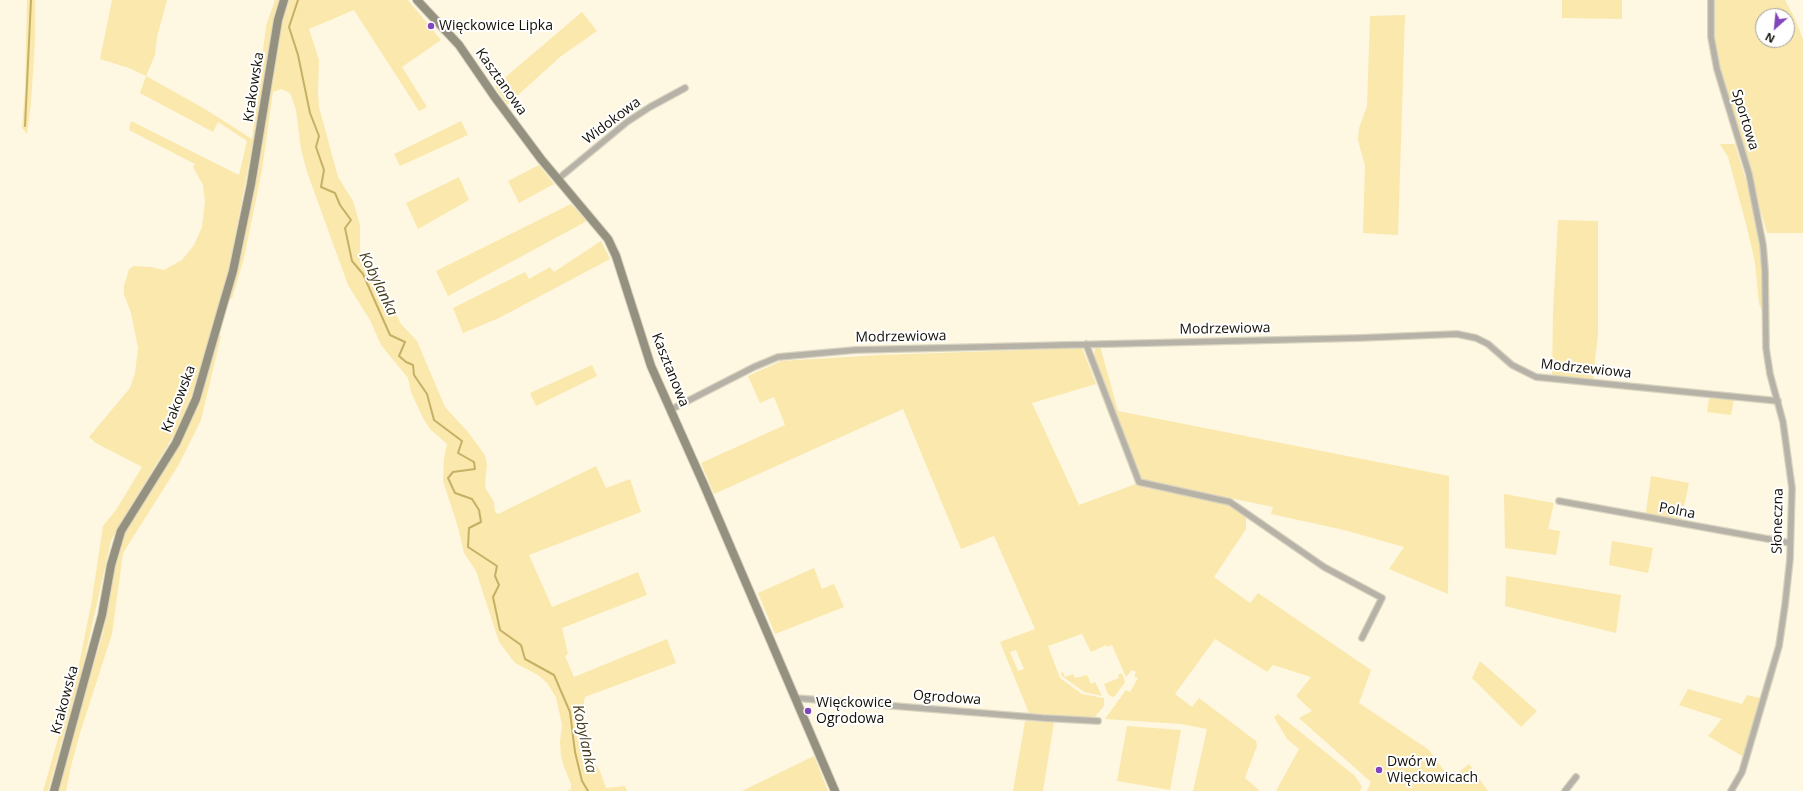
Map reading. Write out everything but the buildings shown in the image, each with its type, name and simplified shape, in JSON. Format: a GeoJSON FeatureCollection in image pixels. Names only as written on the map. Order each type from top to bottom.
{"type":"FeatureCollection","features":[{"type":"Feature","properties":{"kind":"street","name":"Krakowska"},"geometry":{"type":"LineString","coordinates":[[54,791],[102,615],[111,565],[122,532],[176,443],[196,399],[213,341],[235,264],[251,184],[278,20],[284,0]]}},
{"type":"Feature","properties":{"kind":"street","name":"Kasztanowa"},"geometry":{"type":"LineString","coordinates":[[417,0],[459,45],[494,96],[558,179],[608,239],[616,256],[651,366],[672,409],[835,791]]}},
{"type":"Feature","properties":{"kind":"street","name":"Sportowa"},"geometry":{"type":"LineString","coordinates":[[1712,0],[1711,37],[1716,69],[1749,174],[1763,246]]}},
{"type":"Feature","properties":{"kind":"street","name":"Widokowa"},"geometry":{"type":"LineString","coordinates":[[558,179],[627,122],[650,107],[685,88]]}},
{"type":"Feature","properties":{"kind":"street","name":"Słoneczna"},"geometry":{"type":"LineString","coordinates":[[1731,791],[1742,772],[1775,662],[1785,605],[1790,543],[1792,488],[1783,422],[1770,374],[1766,348],[1765,270],[1763,246]]}},
{"type":"Feature","properties":{"kind":"street","name":"Modrzewiowa"},"geometry":{"type":"LineString","coordinates":[[672,409],[754,367],[778,357],[855,350],[1359,338],[1458,334],[1476,338],[1488,344],[1512,365],[1536,377],[1778,401]]}},
{"type":"Feature","properties":{"kind":"street"},"geometry":{"type":"LineString","coordinates":[[1086,344],[1139,482],[1230,502],[1324,567],[1382,598],[1362,638]]}},
{"type":"Feature","properties":{"kind":"street","name":"Polna"},"geometry":{"type":"LineString","coordinates":[[1559,501],[1790,543]]}},
{"type":"Feature","properties":{"kind":"street","name":"Ogrodowa"},"geometry":{"type":"LineString","coordinates":[[795,698],[1098,721]]}},
{"type":"Feature","properties":{"kind":"street"},"geometry":{"type":"LineString","coordinates":[[1565,791],[1576,777]]}},
{"type":"Feature","properties":{"kind":"shaded area"},"geometry":{"type":"Polygon","coordinates":[[[27,0],[35,0],[35,39],[31,103],[27,134],[22,128],[25,91],[27,0]]]}},
{"type":"Feature","properties":{"kind":"shaded area"},"geometry":{"type":"Polygon","coordinates":[[[112,0],[167,0],[157,37],[155,55],[146,76],[129,68],[100,59],[112,0]]]}},
{"type":"Feature","properties":{"kind":"shaded area"},"geometry":{"type":"Polygon","coordinates":[[[275,0],[279,0],[274,18],[253,143],[230,263],[215,319],[190,401],[174,435],[111,541],[82,670],[48,791],[43,791],[78,669],[91,605],[103,526],[116,510],[142,467],[96,443],[89,437],[130,388],[135,373],[138,348],[131,313],[124,294],[124,286],[129,269],[134,266],[151,267],[164,270],[182,260],[194,245],[202,227],[205,202],[203,185],[193,167],[195,164],[129,130],[131,121],[239,175],[247,141],[218,122],[213,132],[140,93],[146,76],[205,109],[252,139],[266,26],[275,0]]]}},
{"type":"Feature","properties":{"kind":"shaded area"},"geometry":{"type":"Polygon","coordinates":[[[287,0],[408,0],[441,40],[402,67],[427,107],[419,111],[354,10],[309,29],[319,60],[319,107],[338,177],[353,201],[360,225],[360,251],[374,267],[385,285],[392,306],[401,324],[417,341],[445,407],[468,432],[485,455],[487,465],[485,484],[486,489],[494,502],[495,512],[498,514],[596,466],[606,488],[630,479],[641,512],[529,555],[552,607],[638,572],[647,595],[562,628],[568,654],[565,656],[574,677],[667,639],[676,663],[585,697],[580,720],[583,740],[589,756],[600,771],[606,788],[625,786],[627,791],[566,791],[571,789],[571,784],[561,756],[560,742],[562,725],[556,697],[547,683],[538,675],[515,663],[499,642],[476,571],[464,553],[458,527],[443,481],[444,459],[447,444],[430,429],[423,418],[411,392],[408,378],[381,345],[370,320],[348,285],[307,172],[301,149],[296,110],[290,93],[281,89],[273,92],[262,170],[244,258],[232,299],[228,298],[284,4],[287,0]]]}},
{"type":"Feature","properties":{"kind":"shaded area"},"geometry":{"type":"Polygon","coordinates":[[[1562,0],[1622,0],[1622,19],[1562,18],[1562,0]]]}},
{"type":"Feature","properties":{"kind":"shaded area"},"geometry":{"type":"Polygon","coordinates":[[[1714,0],[1785,0],[1789,8],[1755,8],[1755,48],[1795,48],[1795,19],[1803,39],[1803,233],[1767,233],[1719,66],[1714,38],[1714,0]]]}},
{"type":"Feature","properties":{"kind":"shaded area"},"geometry":{"type":"Polygon","coordinates":[[[582,12],[597,31],[560,57],[507,105],[495,86],[582,12]]]}},
{"type":"Feature","properties":{"kind":"shaded area"},"geometry":{"type":"Polygon","coordinates":[[[1405,15],[1398,235],[1363,233],[1365,166],[1358,140],[1359,128],[1367,106],[1370,16],[1405,15]]]}},
{"type":"Feature","properties":{"kind":"shaded area"},"geometry":{"type":"Polygon","coordinates":[[[461,121],[468,135],[400,166],[394,154],[461,121]]]}},
{"type":"Feature","properties":{"kind":"shaded area"},"geometry":{"type":"Polygon","coordinates":[[[1720,144],[1735,144],[1759,224],[1764,314],[1759,304],[1755,262],[1746,224],[1728,157],[1720,144]]]}},
{"type":"Feature","properties":{"kind":"shaded area"},"geometry":{"type":"Polygon","coordinates":[[[539,165],[554,184],[519,203],[508,181],[539,165]]]}},
{"type":"Feature","properties":{"kind":"shaded area"},"geometry":{"type":"Polygon","coordinates":[[[459,177],[469,200],[418,229],[406,203],[459,177]]]}},
{"type":"Feature","properties":{"kind":"shaded area"},"geometry":{"type":"Polygon","coordinates":[[[571,204],[587,221],[448,296],[436,271],[571,204]]]}},
{"type":"Feature","properties":{"kind":"shaded area"},"geometry":{"type":"Polygon","coordinates":[[[1558,220],[1598,221],[1598,333],[1593,380],[1552,377],[1553,312],[1558,220]]]}},
{"type":"Feature","properties":{"kind":"shaded area"},"geometry":{"type":"Polygon","coordinates":[[[601,241],[610,259],[499,318],[463,333],[453,308],[525,272],[529,279],[550,267],[554,272],[601,241]]]}},
{"type":"Feature","properties":{"kind":"shaded area"},"geometry":{"type":"Polygon","coordinates":[[[218,335],[221,336],[201,420],[178,466],[123,553],[112,634],[80,733],[66,791],[56,791],[103,633],[115,561],[122,539],[129,523],[186,429],[218,335]]]}},
{"type":"Feature","properties":{"kind":"shaded area"},"geometry":{"type":"Polygon","coordinates":[[[1095,346],[1100,346],[1118,411],[1449,476],[1448,594],[1389,569],[1404,547],[1344,530],[1271,514],[1273,507],[1141,480],[1094,357],[1095,346]]]}},
{"type":"Feature","properties":{"kind":"shaded area"},"geometry":{"type":"Polygon","coordinates":[[[1082,348],[1096,384],[1032,403],[1079,505],[1136,484],[1146,488],[1225,503],[1246,517],[1246,529],[1214,577],[1250,603],[1258,593],[1371,670],[1359,703],[1429,750],[1450,779],[1469,764],[1488,791],[1367,791],[1371,782],[1299,718],[1312,711],[1296,696],[1311,677],[1273,665],[1267,672],[1215,639],[1175,694],[1192,707],[1199,698],[1256,741],[1257,746],[1245,778],[1260,791],[1193,791],[1207,729],[1182,724],[1105,719],[1126,690],[1130,692],[1138,678],[1134,676],[1136,672],[1132,670],[1126,677],[1112,645],[1107,647],[1106,645],[1091,652],[1082,634],[1048,646],[1060,678],[1082,694],[1104,698],[1104,706],[1094,718],[1029,713],[1000,642],[1035,629],[994,536],[961,549],[903,409],[714,494],[701,463],[785,425],[774,397],[760,403],[748,376],[781,361],[880,355],[1082,348]],[[1016,650],[1010,652],[1018,671],[1024,669],[1016,650]]]}},
{"type":"Feature","properties":{"kind":"shaded area"},"geometry":{"type":"Polygon","coordinates":[[[592,365],[597,376],[536,406],[530,393],[592,365]]]}},
{"type":"Feature","properties":{"kind":"shaded area"},"geometry":{"type":"Polygon","coordinates":[[[1709,398],[1734,399],[1731,415],[1707,412],[1709,398]]]}},
{"type":"Feature","properties":{"kind":"shaded area"},"geometry":{"type":"Polygon","coordinates":[[[1651,476],[1689,483],[1680,526],[1645,519],[1651,476]]]}},
{"type":"Feature","properties":{"kind":"shaded area"},"geometry":{"type":"Polygon","coordinates":[[[1504,494],[1554,503],[1548,529],[1560,531],[1556,555],[1505,548],[1504,494]]]}},
{"type":"Feature","properties":{"kind":"shaded area"},"geometry":{"type":"Polygon","coordinates":[[[1612,541],[1653,548],[1648,573],[1609,565],[1612,541]]]}},
{"type":"Feature","properties":{"kind":"shaded area"},"geometry":{"type":"Polygon","coordinates":[[[814,568],[822,589],[834,584],[844,607],[775,634],[758,593],[814,568]]]}},
{"type":"Feature","properties":{"kind":"shaded area"},"geometry":{"type":"Polygon","coordinates":[[[1506,576],[1621,595],[1616,633],[1505,606],[1506,576]]]}},
{"type":"Feature","properties":{"kind":"shaded area"},"geometry":{"type":"Polygon","coordinates":[[[1480,661],[1537,711],[1521,727],[1472,678],[1480,661]]]}},
{"type":"Feature","properties":{"kind":"shaded area"},"geometry":{"type":"Polygon","coordinates":[[[1063,672],[1065,677],[1073,674],[1075,678],[1087,675],[1091,684],[1095,682],[1102,696],[1084,692],[1062,676],[1061,673],[1063,672]]]}},
{"type":"Feature","properties":{"kind":"shaded area"},"geometry":{"type":"Polygon","coordinates":[[[1122,673],[1125,682],[1115,696],[1112,697],[1108,694],[1104,684],[1119,678],[1118,675],[1122,673]]]}},
{"type":"Feature","properties":{"kind":"shaded area"},"geometry":{"type":"Polygon","coordinates":[[[1688,689],[1742,704],[1747,695],[1760,698],[1744,757],[1708,736],[1722,719],[1679,705],[1688,689]]]}},
{"type":"Feature","properties":{"kind":"shaded area"},"geometry":{"type":"Polygon","coordinates":[[[1278,714],[1355,776],[1362,787],[1360,791],[1276,791],[1299,749],[1287,739],[1274,717],[1278,714]]]}},
{"type":"Feature","properties":{"kind":"shaded area"},"geometry":{"type":"Polygon","coordinates":[[[1025,721],[1054,722],[1043,791],[1013,791],[1025,721]]]}},
{"type":"Feature","properties":{"kind":"shaded area"},"geometry":{"type":"Polygon","coordinates":[[[1127,726],[1181,730],[1170,790],[1117,781],[1127,726]]]}},
{"type":"Feature","properties":{"kind":"shaded area"},"geometry":{"type":"Polygon","coordinates":[[[814,756],[828,791],[742,791],[814,756]]]}},
{"type":"Feature","properties":{"kind":"waterway"},"geometry":{"type":"LineString","coordinates":[[25,126],[31,0]]}},
{"type":"Feature","properties":{"kind":"waterway","name":"Kobylanka"},"geometry":{"type":"LineString","coordinates":[[298,0],[289,27],[298,55],[310,113],[319,136],[316,147],[324,170],[321,187],[335,193],[340,205],[351,220],[345,228],[352,261],[363,274],[390,335],[405,342],[399,356],[406,362],[413,365],[414,375],[427,394],[434,420],[462,441],[458,453],[474,462],[475,469],[453,472],[448,478],[455,493],[472,499],[479,510],[481,522],[469,528],[468,547],[497,566],[495,576],[499,585],[493,597],[500,630],[521,645],[525,659],[554,675],[570,712],[575,752],[582,781],[588,791]]}},
{"type":"Feature","properties":{"kind":"place","name":"Więckowice Lipka"},"geometry":{"type":"Point","coordinates":[431,26]}},
{"type":"Feature","properties":{"kind":"place","name":"Więckowice Ogrodowa"},"geometry":{"type":"Point","coordinates":[808,711]}},
{"type":"Feature","properties":{"kind":"place","name":"Dwór w Więckowicach"},"geometry":{"type":"Point","coordinates":[1379,770]}}]}
